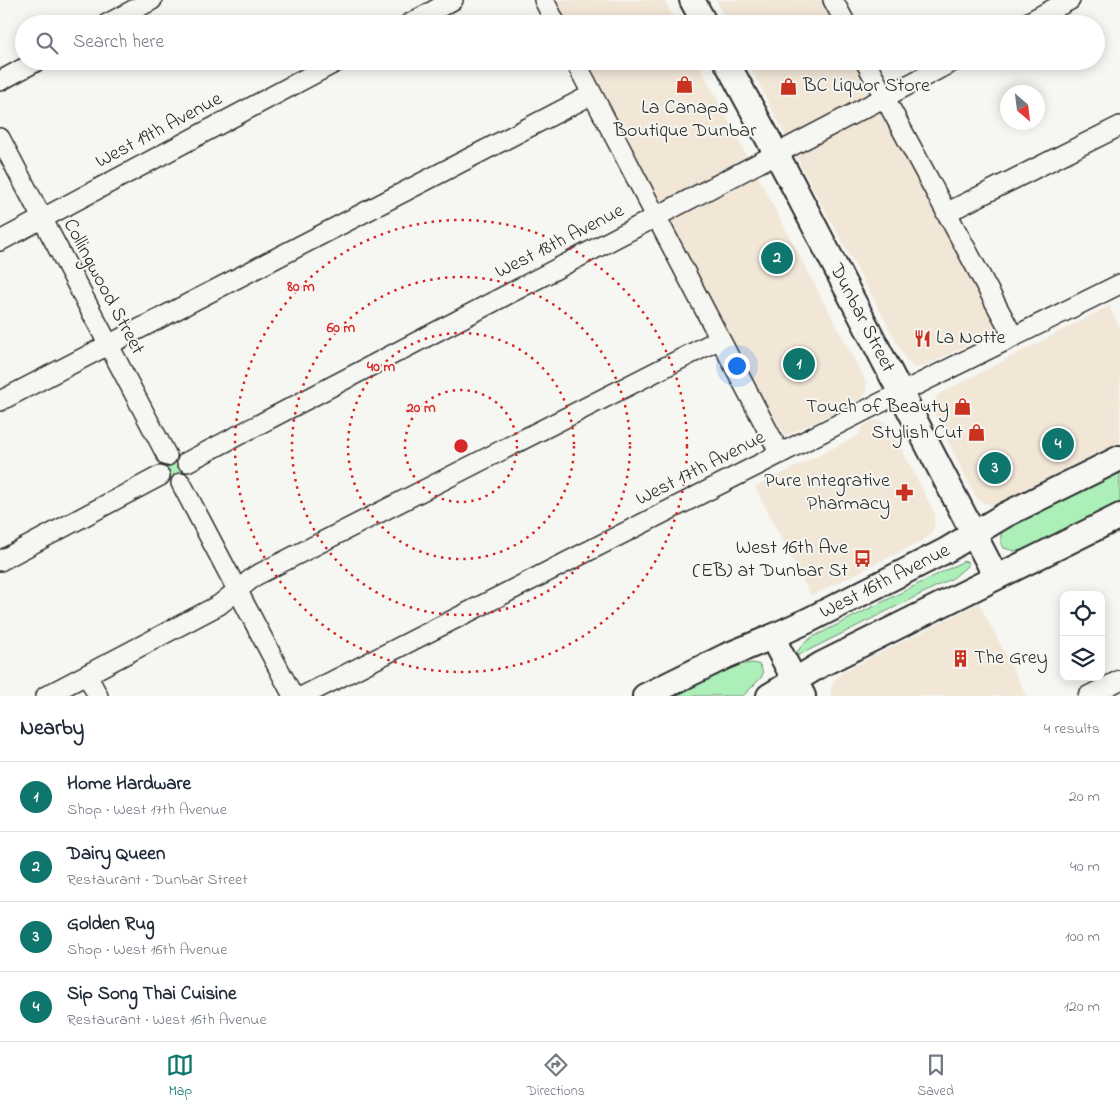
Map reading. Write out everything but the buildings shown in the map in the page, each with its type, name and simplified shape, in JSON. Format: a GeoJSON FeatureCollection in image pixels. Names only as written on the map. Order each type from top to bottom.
{"type":"FeatureCollection","features":[{"type":"Feature","properties":{"kind":"main road"},"geometry":{"type":"LineString","coordinates":[[692,0],[700,15]]}},
{"type":"Feature","properties":{"kind":"main road","name":"Dunbar Street"},"geometry":{"type":"LineString","coordinates":[[731,70],[996,577]]}},
{"type":"Feature","properties":{"kind":"main road","name":"West 16th Avenue"},"geometry":{"type":"LineString","coordinates":[[645,696],[726,656],[772,637],[936,555],[1005,515],[1120,458]]}},
{"type":"Feature","properties":{"kind":"main road"},"geometry":{"type":"LineString","coordinates":[[769,696],[799,688],[822,664],[1120,516]]}},
{"type":"Feature","properties":{"kind":"main road"},"geometry":{"type":"LineString","coordinates":[[772,637],[799,688]]}},
{"type":"Feature","properties":{"kind":"street"},"geometry":{"type":"LineString","coordinates":[[124,15],[152,0]]}},
{"type":"Feature","properties":{"kind":"street"},"geometry":{"type":"LineString","coordinates":[[426,15],[453,0]]}},
{"type":"Feature","properties":{"kind":"street"},"geometry":{"type":"LineString","coordinates":[[544,0],[552,15]]}},
{"type":"Feature","properties":{"kind":"street"},"geometry":{"type":"LineString","coordinates":[[833,0],[841,15]]}},
{"type":"Feature","properties":{"kind":"street"},"geometry":{"type":"LineString","coordinates":[[1042,15],[1070,0]]}},
{"type":"Feature","properties":{"kind":"street"},"geometry":{"type":"LineString","coordinates":[[0,81],[20,70]]}},
{"type":"Feature","properties":{"kind":"street","name":"West 19th Avenue"},"geometry":{"type":"LineString","coordinates":[[0,241],[321,70]]}},
{"type":"Feature","properties":{"kind":"street"},"geometry":{"type":"LineString","coordinates":[[578,70],[780,454]]}},
{"type":"Feature","properties":{"kind":"street"},"geometry":{"type":"LineString","coordinates":[[870,70],[1013,336]]}},
{"type":"Feature","properties":{"kind":"street","name":"West 18th Avenue"},"geometry":{"type":"LineString","coordinates":[[187,462],[937,70]]}},
{"type":"Feature","properties":{"kind":"street"},"geometry":{"type":"LineString","coordinates":[[0,401],[591,95]]}},
{"type":"Feature","properties":{"kind":"street"},"geometry":{"type":"LineString","coordinates":[[946,213],[1120,126]]}},
{"type":"Feature","properties":{"kind":"street","name":"Collingwood Street"},"geometry":{"type":"LineString","coordinates":[[0,138],[167,456]]}},
{"type":"Feature","properties":{"kind":"street","name":"West 17th Avenue"},"geometry":{"type":"LineString","coordinates":[[304,696],[1013,336],[1120,284]]}},
{"type":"Feature","properties":{"kind":"street"},"geometry":{"type":"LineString","coordinates":[[46,696],[219,605],[255,576],[720,339]]}},
{"type":"Feature","properties":{"kind":"street"},"geometry":{"type":"LineString","coordinates":[[175,454],[187,462],[189,471],[185,480],[181,483],[171,485],[162,480],[159,471],[160,463],[167,456],[175,454]]}},
{"type":"Feature","properties":{"kind":"street"},"geometry":{"type":"LineString","coordinates":[[0,561],[160,476]]}},
{"type":"Feature","properties":{"kind":"street"},"geometry":{"type":"LineString","coordinates":[[181,483],[294,696]]}},
{"type":"Feature","properties":{"kind":"street"},"geometry":{"type":"LineString","coordinates":[[87,675],[98,696]]}},
{"type":"Feature","properties":{"kind":"street"},"geometry":{"type":"LineString","coordinates":[[1088,696],[1120,680]]}},
{"type":"Feature","properties":{"kind":"shaded area"},"geometry":{"type":"Polygon","coordinates":[[[551,0],[664,0],[672,15],[559,15],[551,0]]]}},
{"type":"Feature","properties":{"kind":"shaded area"},"geometry":{"type":"Polygon","coordinates":[[[716,0],[829,0],[836,15],[724,15],[716,0]]]}},
{"type":"Feature","properties":{"kind":"shaded area"},"geometry":{"type":"Polygon","coordinates":[[[589,70],[702,70],[866,382],[866,393],[861,399],[786,436],[778,428],[589,70]]]}},
{"type":"Feature","properties":{"kind":"shaded area"},"geometry":{"type":"Polygon","coordinates":[[[752,70],[866,70],[997,318],[997,330],[925,366],[914,368],[907,361],[803,170],[752,70]]]}},
{"type":"Feature","properties":{"kind":"shaded area"},"geometry":{"type":"Polygon","coordinates":[[[1109,306],[1120,328],[1120,443],[1001,504],[992,506],[980,501],[976,497],[933,412],[932,405],[934,399],[939,394],[1109,306]]]}},
{"type":"Feature","properties":{"kind":"shaded area"},"geometry":{"type":"Polygon","coordinates":[[[872,421],[880,421],[890,426],[935,514],[934,527],[931,534],[922,541],[811,596],[755,487],[859,435],[863,426],[872,421]]]}},
{"type":"Feature","properties":{"kind":"shaded area","name":"The Grey"},"geometry":{"type":"Polygon","coordinates":[[[979,603],[1027,696],[831,696],[830,690],[834,681],[844,671],[979,603]]]}},
{"type":"Feature","properties":{"kind":"green space"},"geometry":{"type":"Polygon","coordinates":[[[170,459],[178,459],[184,465],[184,473],[178,479],[170,479],[164,473],[164,465],[170,459]]]}},
{"type":"Feature","properties":{"kind":"green space"},"geometry":{"type":"Polygon","coordinates":[[[1120,469],[1120,507],[1035,548],[1015,551],[1004,548],[1001,543],[1001,534],[1009,525],[1120,469]]]}},
{"type":"Feature","properties":{"kind":"green space"},"geometry":{"type":"Polygon","coordinates":[[[964,561],[968,562],[967,566],[953,578],[797,656],[796,654],[802,645],[811,638],[964,561]]]}},
{"type":"Feature","properties":{"kind":"green space"},"geometry":{"type":"Polygon","coordinates":[[[753,663],[760,665],[763,673],[761,678],[743,696],[665,696],[729,666],[753,663]]]}},
{"type":"Feature","properties":{"kind":"place","name":"La Canapa Boutique Dunbar"},"geometry":{"type":"Point","coordinates":[685,84]}},
{"type":"Feature","properties":{"kind":"place","name":"BC Liquor Store"},"geometry":{"type":"Point","coordinates":[789,86]}},
{"type":"Feature","properties":{"kind":"place","name":"Dairy Queen"},"geometry":{"type":"Point","coordinates":[777,258]}},
{"type":"Feature","properties":{"kind":"place","name":"La Notte"},"geometry":{"type":"Point","coordinates":[922,338]}},
{"type":"Feature","properties":{"kind":"place","name":"Home Hardware"},"geometry":{"type":"Point","coordinates":[799,364]}},
{"type":"Feature","properties":{"kind":"place","name":"Touch of Beauty"},"geometry":{"type":"Point","coordinates":[963,407]}},
{"type":"Feature","properties":{"kind":"place","name":"Stylish Cut"},"geometry":{"type":"Point","coordinates":[977,433]}},
{"type":"Feature","properties":{"kind":"place","name":"Sip Song Thai Cuisine"},"geometry":{"type":"Point","coordinates":[1058,444]}},
{"type":"Feature","properties":{"kind":"place","name":"Golden Rug"},"geometry":{"type":"Point","coordinates":[995,468]}},
{"type":"Feature","properties":{"kind":"place","name":"Pure Integrative Pharmacy"},"geometry":{"type":"Point","coordinates":[904,492]}},
{"type":"Feature","properties":{"kind":"place","name":"West 16th Ave (EB) at Dunbar St"},"geometry":{"type":"Point","coordinates":[862,559]}},
{"type":"Feature","properties":{"kind":"place","name":"The Grey"},"geometry":{"type":"Point","coordinates":[960,658]}}]}
